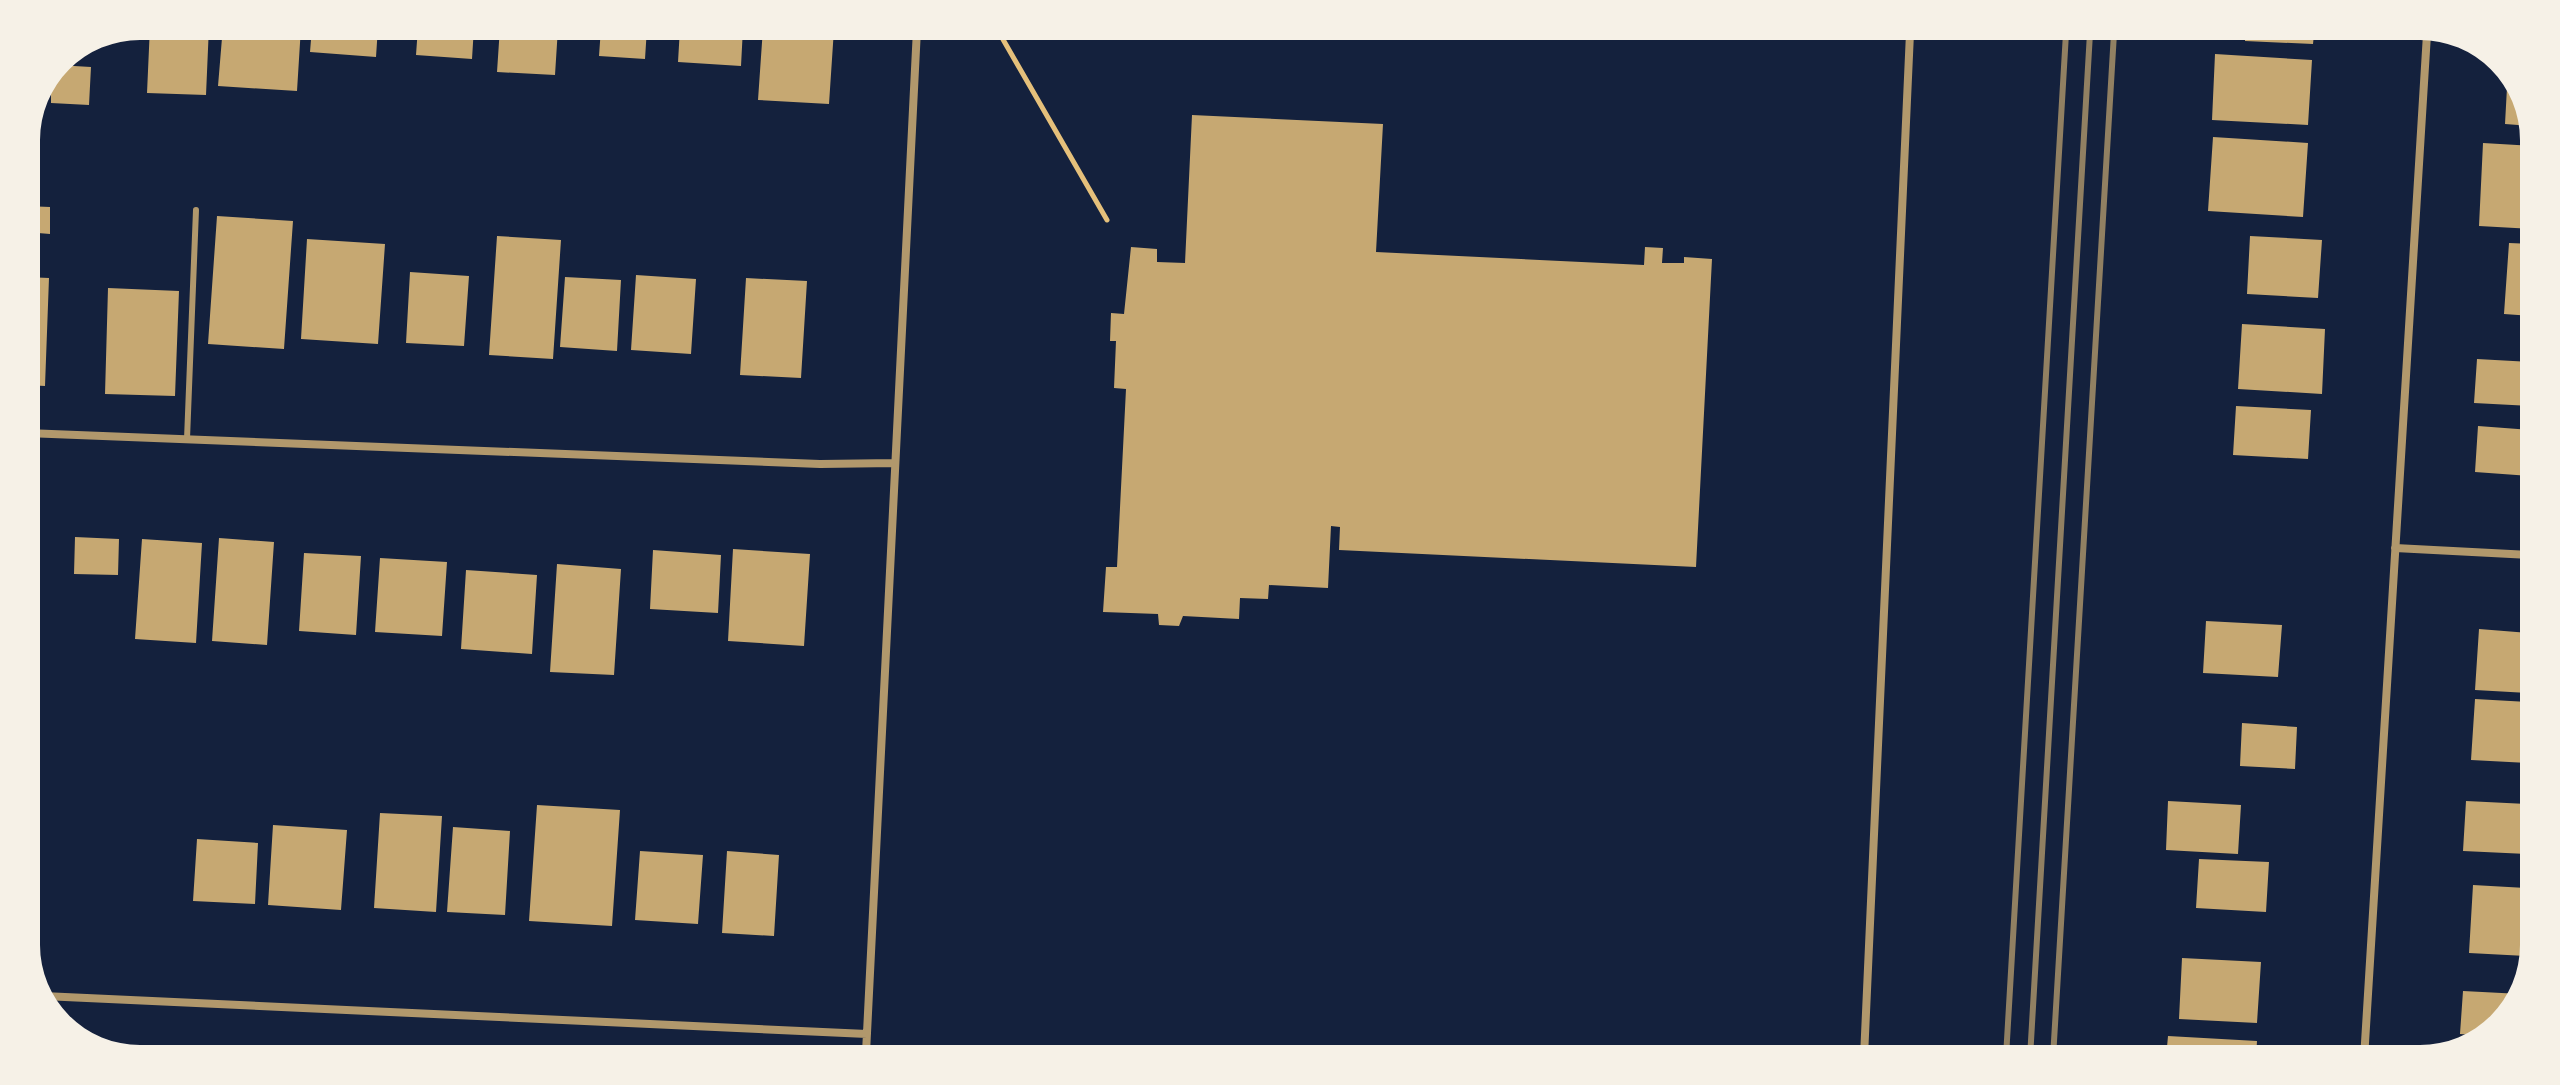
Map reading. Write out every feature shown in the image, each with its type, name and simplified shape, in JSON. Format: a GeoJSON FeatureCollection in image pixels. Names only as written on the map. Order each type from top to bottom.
{"type":"FeatureCollection","features":[{"type":"Feature","properties":{"kind":"street"},"geometry":{"type":"LineString","coordinates":[[866,1045],[916,40]]}},
{"type":"Feature","properties":{"kind":"street"},"geometry":{"type":"LineString","coordinates":[[1865,1045],[1910,40]]}},
{"type":"Feature","properties":{"kind":"street"},"geometry":{"type":"LineString","coordinates":[[2365,1045],[2427,41]]}},
{"type":"Feature","properties":{"kind":"street"},"geometry":{"type":"LineString","coordinates":[[40,434],[820,464],[895,463]]}},
{"type":"Feature","properties":{"kind":"street"},"geometry":{"type":"LineString","coordinates":[[2395,548],[2520,554]]}},
{"type":"Feature","properties":{"kind":"street"},"geometry":{"type":"LineString","coordinates":[[54,997],[867,1034]]}},
{"type":"Feature","properties":{"kind":"lane"},"geometry":{"type":"LineString","coordinates":[[187,439],[196,210]]}},
{"type":"Feature","properties":{"kind":"path"},"geometry":{"type":"LineString","coordinates":[[1003,40],[1107,220]]}},
{"type":"Feature","properties":{"kind":"building"},"geometry":{"type":"Polygon","coordinates":[[[149,40],[208,40],[206,95],[147,93],[149,40]]]}},
{"type":"Feature","properties":{"kind":"building"},"geometry":{"type":"Polygon","coordinates":[[[222,40],[300,40],[297,91],[218,86],[222,40]]]}},
{"type":"Feature","properties":{"kind":"building"},"geometry":{"type":"Polygon","coordinates":[[[311,40],[377,40],[376,57],[310,52],[311,40]]]}},
{"type":"Feature","properties":{"kind":"building"},"geometry":{"type":"Polygon","coordinates":[[[417,40],[473,40],[472,59],[416,55],[417,40]]]}},
{"type":"Feature","properties":{"kind":"building"},"geometry":{"type":"Polygon","coordinates":[[[499,40],[557,40],[555,75],[497,72],[499,40]]]}},
{"type":"Feature","properties":{"kind":"building"},"geometry":{"type":"Polygon","coordinates":[[[600,40],[646,40],[645,59],[599,56],[600,40]]]}},
{"type":"Feature","properties":{"kind":"building"},"geometry":{"type":"Polygon","coordinates":[[[679,40],[742,40],[741,66],[678,62],[679,40]]]}},
{"type":"Feature","properties":{"kind":"building"},"geometry":{"type":"Polygon","coordinates":[[[762,40],[833,40],[829,104],[758,100],[762,40]]]}},
{"type":"Feature","properties":{"kind":"building"},"geometry":{"type":"Polygon","coordinates":[[[2245,40],[2313,40],[2313,44],[2245,40]]]}},
{"type":"Feature","properties":{"kind":"building"},"geometry":{"type":"Polygon","coordinates":[[[2215,54],[2312,60],[2308,125],[2212,120],[2215,54]]]}},
{"type":"Feature","properties":{"kind":"building"},"geometry":{"type":"Polygon","coordinates":[[[73,66],[91,67],[89,105],[51,103],[51,94],[73,66]]]}},
{"type":"Feature","properties":{"kind":"building"},"geometry":{"type":"Polygon","coordinates":[[[2507,90],[2519,125],[2505,124],[2507,90]]]}},
{"type":"Feature","properties":{"kind":"building"},"geometry":{"type":"Polygon","coordinates":[[[1192,115],[1383,124],[1376,252],[1644,265],[1645,247],[1663,248],[1662,263],[1684,263],[1684,257],[1712,259],[1696,567],[1339,550],[1340,527],[1331,526],[1328,588],[1269,585],[1268,599],[1240,598],[1239,619],[1183,616],[1179,626],[1159,625],[1158,614],[1103,612],[1106,567],[1117,567],[1126,389],[1114,388],[1116,341],[1110,341],[1111,313],[1124,314],[1131,247],[1157,249],[1157,262],[1185,263],[1192,115]]]}},
{"type":"Feature","properties":{"kind":"building"},"geometry":{"type":"Polygon","coordinates":[[[2213,137],[2308,143],[2303,217],[2208,211],[2213,137]]]}},
{"type":"Feature","properties":{"kind":"building"},"geometry":{"type":"Polygon","coordinates":[[[2483,143],[2520,145],[2520,228],[2479,226],[2483,143]]]}},
{"type":"Feature","properties":{"kind":"building"},"geometry":{"type":"Polygon","coordinates":[[[40,207],[50,207],[50,234],[40,233],[40,207]]]}},
{"type":"Feature","properties":{"kind":"building"},"geometry":{"type":"Polygon","coordinates":[[[217,216],[293,221],[284,349],[208,344],[217,216]]]}},
{"type":"Feature","properties":{"kind":"building"},"geometry":{"type":"Polygon","coordinates":[[[497,236],[561,240],[553,359],[489,355],[497,236]]]}},
{"type":"Feature","properties":{"kind":"building"},"geometry":{"type":"Polygon","coordinates":[[[2250,236],[2322,240],[2318,298],[2247,294],[2250,236]]]}},
{"type":"Feature","properties":{"kind":"building"},"geometry":{"type":"Polygon","coordinates":[[[307,239],[385,244],[378,344],[301,339],[307,239]]]}},
{"type":"Feature","properties":{"kind":"building"},"geometry":{"type":"Polygon","coordinates":[[[2509,243],[2520,243],[2520,315],[2504,314],[2509,243]]]}},
{"type":"Feature","properties":{"kind":"building"},"geometry":{"type":"Polygon","coordinates":[[[410,272],[469,276],[464,346],[406,343],[410,272]]]}},
{"type":"Feature","properties":{"kind":"building"},"geometry":{"type":"Polygon","coordinates":[[[636,275],[696,279],[691,354],[631,350],[636,275]]]}},
{"type":"Feature","properties":{"kind":"building"},"geometry":{"type":"Polygon","coordinates":[[[565,277],[621,280],[617,351],[560,347],[565,277]]]}},
{"type":"Feature","properties":{"kind":"building"},"geometry":{"type":"Polygon","coordinates":[[[40,278],[49,278],[45,386],[40,386],[40,278]]]}},
{"type":"Feature","properties":{"kind":"building"},"geometry":{"type":"Polygon","coordinates":[[[746,278],[807,281],[801,378],[740,375],[746,278]]]}},
{"type":"Feature","properties":{"kind":"building"},"geometry":{"type":"Polygon","coordinates":[[[108,288],[179,291],[175,396],[105,394],[108,288]]]}},
{"type":"Feature","properties":{"kind":"building"},"geometry":{"type":"Polygon","coordinates":[[[2242,324],[2325,329],[2322,394],[2238,389],[2242,324]]]}},
{"type":"Feature","properties":{"kind":"building"},"geometry":{"type":"Polygon","coordinates":[[[2477,359],[2520,361],[2520,405],[2474,403],[2477,359]]]}},
{"type":"Feature","properties":{"kind":"building"},"geometry":{"type":"Polygon","coordinates":[[[2236,406],[2311,410],[2308,459],[2233,455],[2236,406]]]}},
{"type":"Feature","properties":{"kind":"building"},"geometry":{"type":"Polygon","coordinates":[[[2478,426],[2520,429],[2520,475],[2475,472],[2478,426]]]}},
{"type":"Feature","properties":{"kind":"building"},"geometry":{"type":"Polygon","coordinates":[[[75,537],[119,539],[118,575],[74,574],[75,537]]]}},
{"type":"Feature","properties":{"kind":"building"},"geometry":{"type":"Polygon","coordinates":[[[219,538],[274,542],[267,645],[212,641],[219,538]]]}},
{"type":"Feature","properties":{"kind":"building"},"geometry":{"type":"Polygon","coordinates":[[[142,539],[202,543],[196,643],[135,639],[142,539]]]}},
{"type":"Feature","properties":{"kind":"building"},"geometry":{"type":"Polygon","coordinates":[[[733,549],[810,554],[804,646],[728,641],[733,549]]]}},
{"type":"Feature","properties":{"kind":"building"},"geometry":{"type":"Polygon","coordinates":[[[653,550],[721,555],[718,613],[650,609],[653,550]]]}},
{"type":"Feature","properties":{"kind":"building"},"geometry":{"type":"Polygon","coordinates":[[[304,553],[361,556],[356,635],[299,631],[304,553]]]}},
{"type":"Feature","properties":{"kind":"building"},"geometry":{"type":"Polygon","coordinates":[[[380,558],[447,562],[442,636],[375,632],[380,558]]]}},
{"type":"Feature","properties":{"kind":"building"},"geometry":{"type":"Polygon","coordinates":[[[557,564],[621,569],[614,675],[550,672],[557,564]]]}},
{"type":"Feature","properties":{"kind":"building"},"geometry":{"type":"Polygon","coordinates":[[[466,570],[537,575],[532,654],[461,649],[466,570]]]}},
{"type":"Feature","properties":{"kind":"building"},"geometry":{"type":"Polygon","coordinates":[[[2206,621],[2282,625],[2278,677],[2203,673],[2206,621]]]}},
{"type":"Feature","properties":{"kind":"building"},"geometry":{"type":"Polygon","coordinates":[[[2479,629],[2520,632],[2520,693],[2475,690],[2479,629]]]}},
{"type":"Feature","properties":{"kind":"building"},"geometry":{"type":"Polygon","coordinates":[[[2475,699],[2520,702],[2520,763],[2471,760],[2475,699]]]}},
{"type":"Feature","properties":{"kind":"building"},"geometry":{"type":"Polygon","coordinates":[[[2242,723],[2297,727],[2295,769],[2240,766],[2242,723]]]}},
{"type":"Feature","properties":{"kind":"building"},"geometry":{"type":"Polygon","coordinates":[[[2168,801],[2241,805],[2238,854],[2166,850],[2168,801]]]}},
{"type":"Feature","properties":{"kind":"building"},"geometry":{"type":"Polygon","coordinates":[[[2466,801],[2520,804],[2520,854],[2463,851],[2466,801]]]}},
{"type":"Feature","properties":{"kind":"building"},"geometry":{"type":"Polygon","coordinates":[[[537,805],[620,810],[612,926],[529,921],[537,805]]]}},
{"type":"Feature","properties":{"kind":"building"},"geometry":{"type":"Polygon","coordinates":[[[380,813],[442,816],[436,912],[374,908],[380,813]]]}},
{"type":"Feature","properties":{"kind":"building"},"geometry":{"type":"Polygon","coordinates":[[[273,825],[347,830],[341,910],[268,905],[273,825]]]}},
{"type":"Feature","properties":{"kind":"building"},"geometry":{"type":"Polygon","coordinates":[[[453,827],[510,831],[505,915],[447,912],[453,827]]]}},
{"type":"Feature","properties":{"kind":"building"},"geometry":{"type":"Polygon","coordinates":[[[197,839],[258,843],[255,904],[193,901],[197,839]]]}},
{"type":"Feature","properties":{"kind":"building"},"geometry":{"type":"Polygon","coordinates":[[[640,851],[703,855],[698,924],[635,920],[640,851]]]}},
{"type":"Feature","properties":{"kind":"building"},"geometry":{"type":"Polygon","coordinates":[[[727,851],[779,855],[774,936],[722,933],[727,851]]]}},
{"type":"Feature","properties":{"kind":"building"},"geometry":{"type":"Polygon","coordinates":[[[2199,859],[2269,862],[2266,912],[2196,908],[2199,859]]]}},
{"type":"Feature","properties":{"kind":"building"},"geometry":{"type":"Polygon","coordinates":[[[2473,885],[2520,888],[2519,956],[2469,953],[2473,885]]]}},
{"type":"Feature","properties":{"kind":"building"},"geometry":{"type":"Polygon","coordinates":[[[2182,958],[2261,962],[2257,1023],[2179,1019],[2182,958]]]}},
{"type":"Feature","properties":{"kind":"building"},"geometry":{"type":"Polygon","coordinates":[[[2463,991],[2508,993],[2491,1016],[2460,1034],[2463,991]]]}},
{"type":"Feature","properties":{"kind":"building"},"geometry":{"type":"Polygon","coordinates":[[[2168,1036],[2257,1041],[2257,1045],[2167,1045],[2168,1036]]]}},
{"type":"Feature","properties":{"kind":"railway"},"geometry":{"type":"LineString","coordinates":[[2007,1045],[2066,40]]}},
{"type":"Feature","properties":{"kind":"railway"},"geometry":{"type":"LineString","coordinates":[[2031,1045],[2090,40]]}},
{"type":"Feature","properties":{"kind":"railway"},"geometry":{"type":"LineString","coordinates":[[2054,1045],[2114,40]]}}]}
